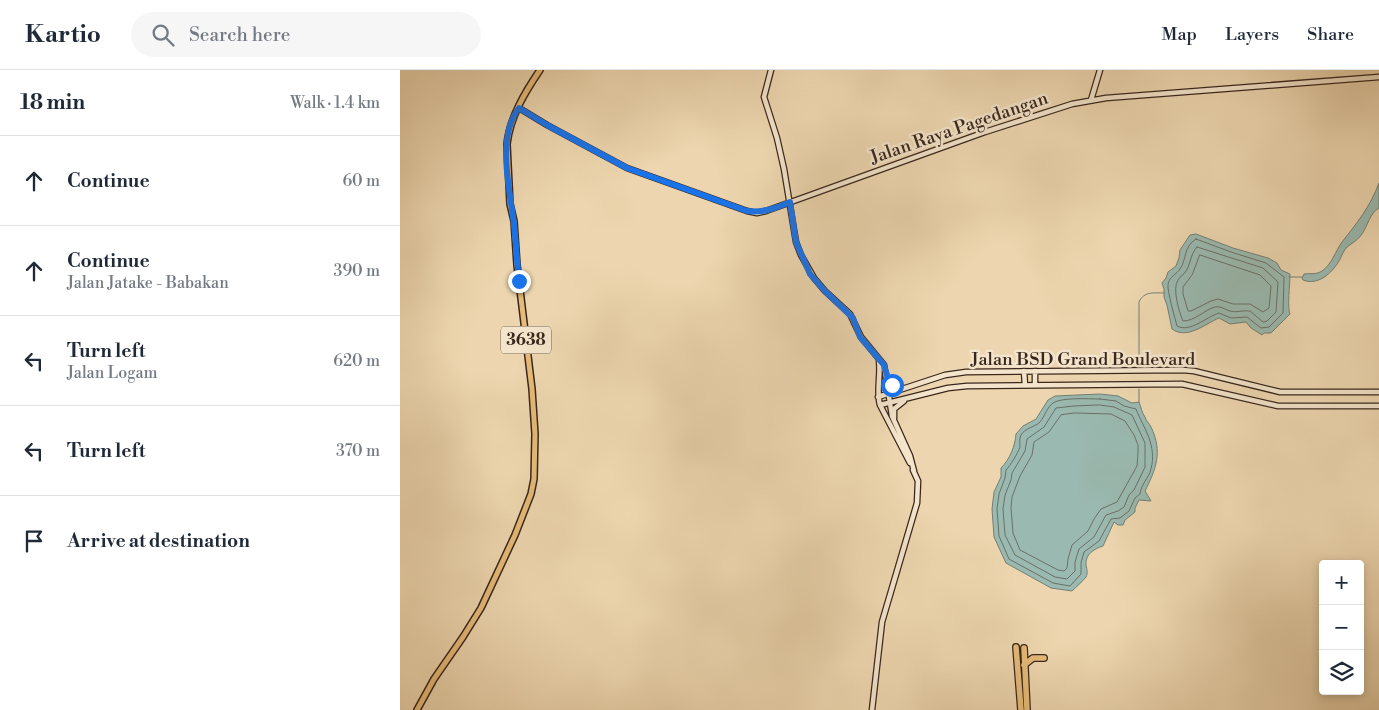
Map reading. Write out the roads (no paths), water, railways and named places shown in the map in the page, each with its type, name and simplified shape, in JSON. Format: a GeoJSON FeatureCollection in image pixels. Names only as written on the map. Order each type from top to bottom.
{"type":"FeatureCollection","features":[{"type":"Feature","properties":{"kind":"highway"},"geometry":{"type":"LineString","coordinates":[[1016,647],[1021,710]]}},
{"type":"Feature","properties":{"kind":"highway"},"geometry":{"type":"LineString","coordinates":[[1024,648],[1027,710]]}},
{"type":"Feature","properties":{"kind":"highway"},"geometry":{"type":"LineString","coordinates":[[1024,665],[1033,658],[1044,658]]}},
{"type":"Feature","properties":{"kind":"main road","name":"3638"},"geometry":{"type":"LineString","coordinates":[[417,710],[434,678],[459,644],[480,608],[515,535],[531,494],[534,479],[535,434],[532,389],[517,265],[514,221],[510,204],[507,157],[508,134],[516,112],[530,84],[540,70]]}},
{"type":"Feature","properties":{"kind":"main road"},"geometry":{"type":"LineString","coordinates":[[771,70],[764,97],[777,138],[796,242],[810,274],[850,314],[860,337],[884,365],[889,403],[918,482],[917,503],[882,622],[872,710]]}},
{"type":"Feature","properties":{"kind":"main road"},"geometry":{"type":"LineString","coordinates":[[1091,100],[1100,70]]}},
{"type":"Feature","properties":{"kind":"main road","name":"Jalan Raya Pagedangan"},"geometry":{"type":"LineString","coordinates":[[519,108],[627,168],[747,211],[758,212],[766,211],[985,132],[1072,104],[1091,100],[1379,77]]}},
{"type":"Feature","properties":{"kind":"main road"},"geometry":{"type":"LineString","coordinates":[[879,359],[878,397],[880,405],[914,471]]}},
{"type":"Feature","properties":{"kind":"main road","name":"Jalan BSD Grand Boulevard"},"geometry":{"type":"LineString","coordinates":[[878,397],[945,375],[966,372],[1024,371],[1182,370],[1280,392],[1379,392]]}},
{"type":"Feature","properties":{"kind":"main road"},"geometry":{"type":"LineString","coordinates":[[1024,371],[1025,385]]}},
{"type":"Feature","properties":{"kind":"main road"},"geometry":{"type":"LineString","coordinates":[[1035,371],[1035,385]]}},
{"type":"Feature","properties":{"kind":"main road"},"geometry":{"type":"LineString","coordinates":[[886,375],[892,385],[907,388]]}},
{"type":"Feature","properties":{"kind":"main road","name":"Jalan BSD Grand Boulevard"},"geometry":{"type":"LineString","coordinates":[[880,405],[948,388],[967,386],[1182,384],[1278,406],[1379,406]]}},
{"type":"Feature","properties":{"kind":"main road"},"geometry":{"type":"LineString","coordinates":[[894,420],[894,409],[907,399]]}},
{"type":"Feature","properties":{"kind":"water"},"geometry":{"type":"Polygon","coordinates":[[[1379,183],[1379,208],[1371,216],[1364,231],[1357,240],[1346,249],[1336,266],[1324,277],[1314,281],[1303,280],[1304,274],[1320,272],[1328,265],[1367,207],[1379,183]]]}},
{"type":"Feature","properties":{"kind":"water"},"geometry":{"type":"Polygon","coordinates":[[[1196,234],[1233,248],[1268,258],[1277,263],[1281,270],[1290,274],[1290,314],[1271,333],[1264,333],[1262,335],[1251,328],[1246,322],[1230,324],[1219,318],[1190,332],[1178,332],[1172,329],[1162,283],[1168,272],[1176,266],[1180,250],[1190,235],[1196,234]]]}},
{"type":"Feature","properties":{"kind":"water"},"geometry":{"type":"Polygon","coordinates":[[[1100,394],[1118,396],[1132,403],[1139,402],[1143,414],[1151,427],[1157,444],[1157,460],[1145,491],[1151,501],[1139,500],[1135,512],[1125,520],[1123,525],[1118,525],[1114,522],[1103,546],[1093,550],[1087,558],[1086,577],[1072,591],[1051,588],[1006,563],[994,537],[992,509],[994,492],[1001,477],[1001,468],[1012,452],[1016,434],[1023,426],[1036,419],[1048,400],[1055,396],[1100,394]]]}},
{"type":"Feature","properties":{"kind":"waterway"},"geometry":{"type":"LineString","coordinates":[[1289,277],[1302,277]]}},
{"type":"Feature","properties":{"kind":"waterway"},"geometry":{"type":"LineString","coordinates":[[1139,365],[1139,302],[1146,294],[1164,293]]}},
{"type":"Feature","properties":{"kind":"waterway"},"geometry":{"type":"LineString","coordinates":[[1139,389],[1139,402]]}}]}
